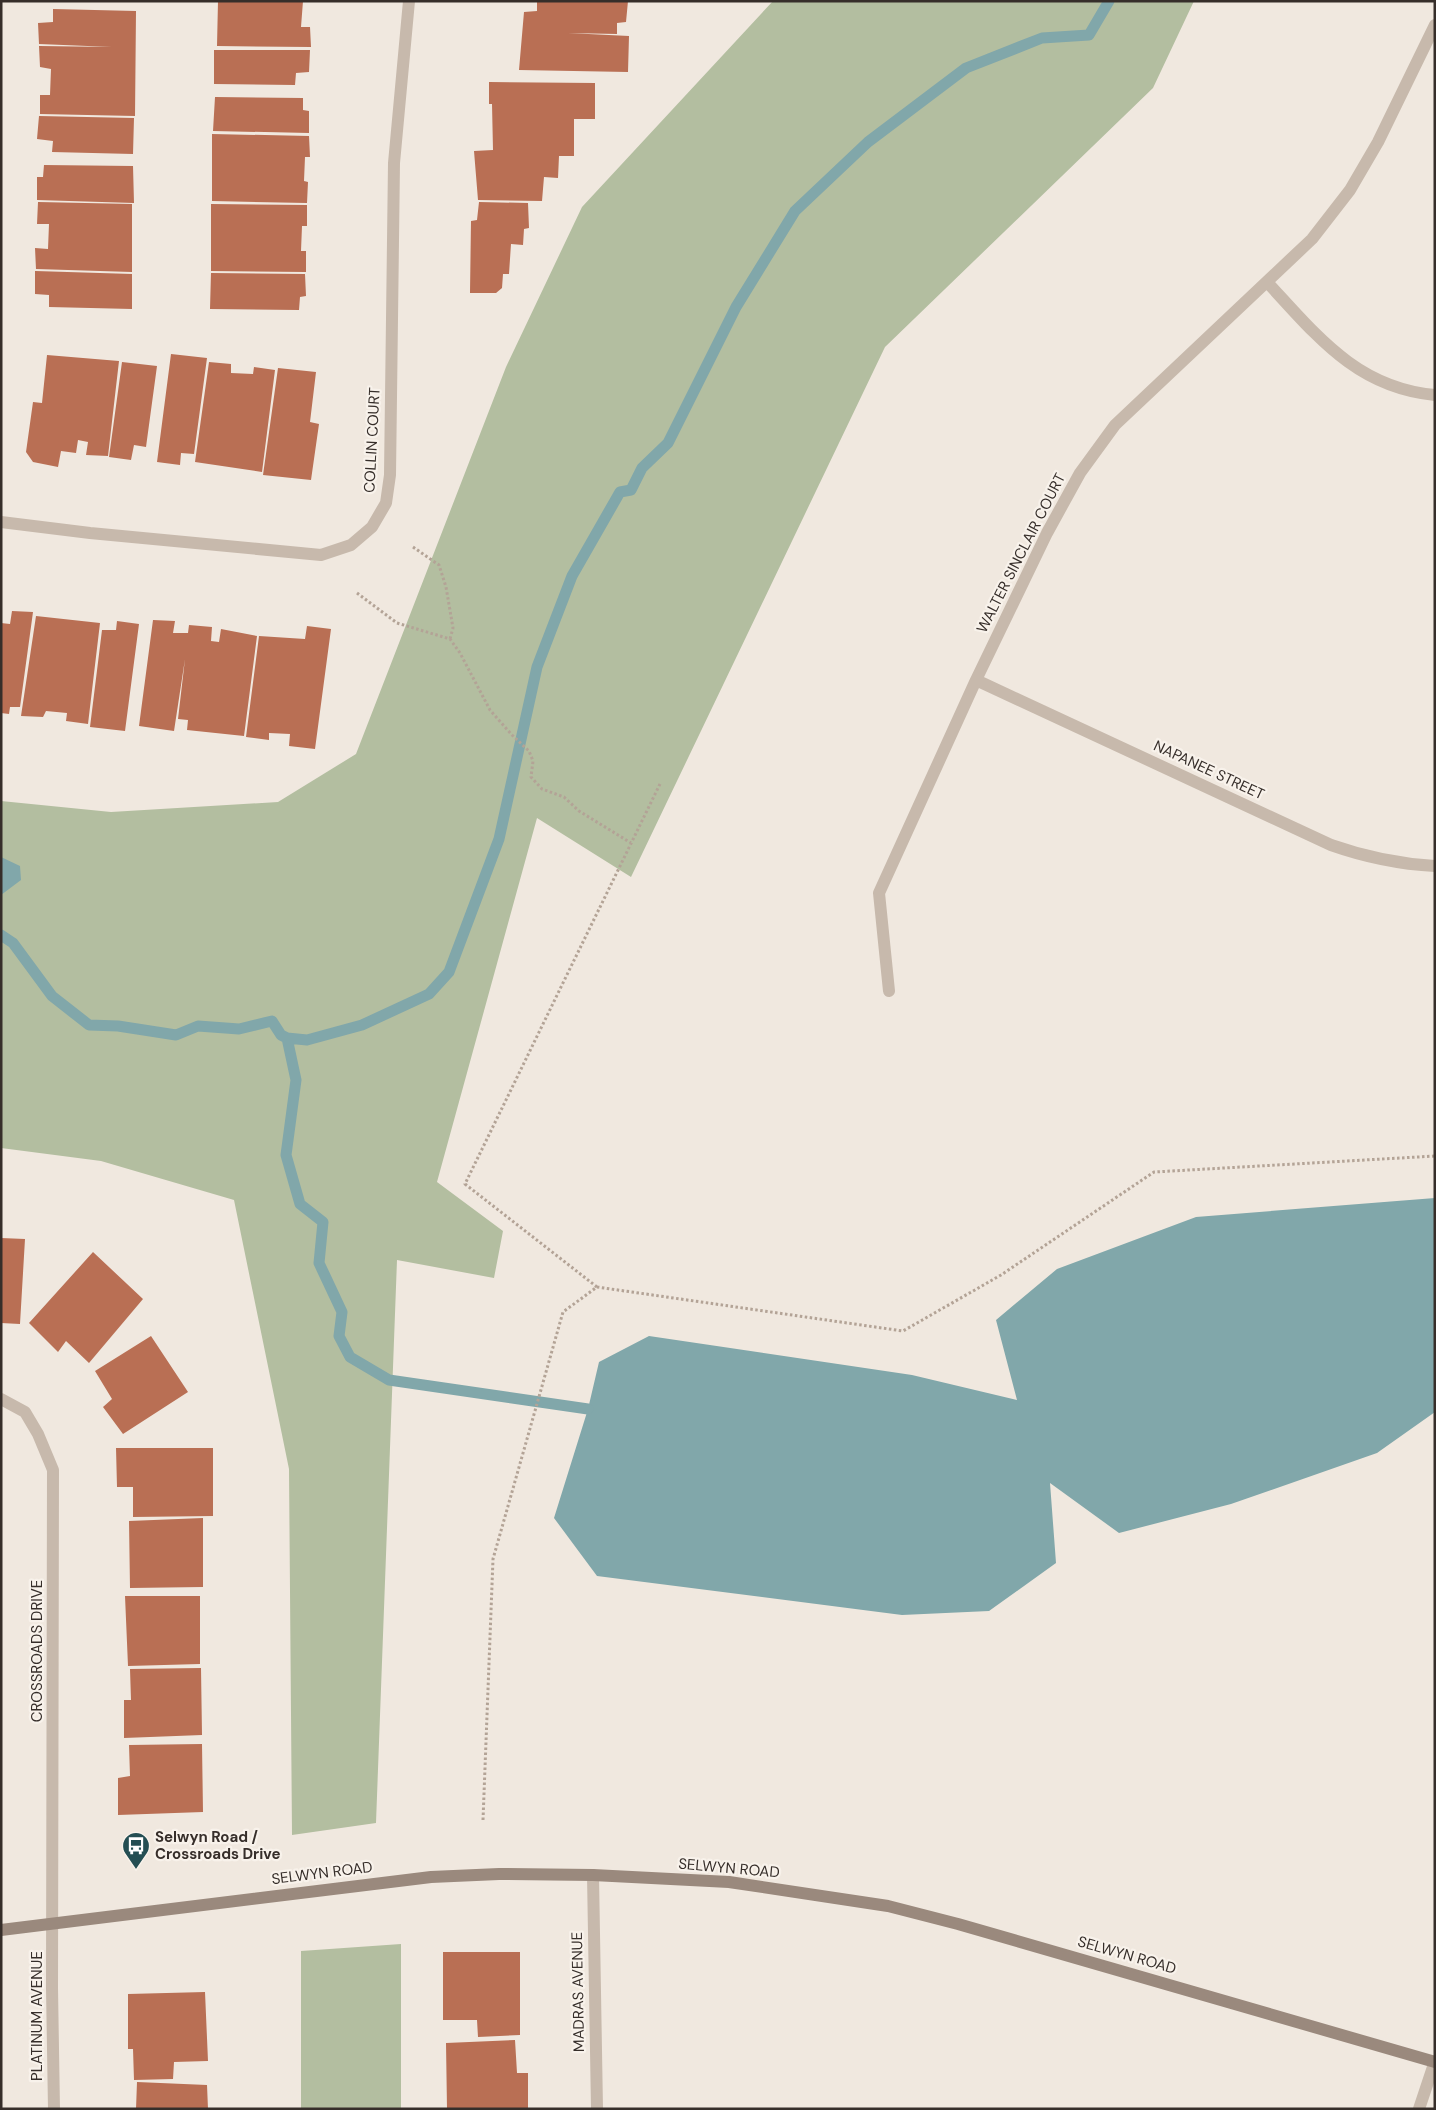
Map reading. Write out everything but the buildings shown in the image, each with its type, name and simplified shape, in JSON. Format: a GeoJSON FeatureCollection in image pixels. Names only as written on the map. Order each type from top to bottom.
{"type":"FeatureCollection","features":[{"type":"Feature","properties":{"kind":"street","name":"COLLIN COURT"},"geometry":{"type":"LineString","coordinates":[[1,522],[90,533],[321,556],[351,545],[372,527],[386,502],[390,475],[394,162],[408,1]]}},
{"type":"Feature","properties":{"kind":"street","name":"WALTER SINCLAIR COURT"},"geometry":{"type":"LineString","coordinates":[[889,991],[879,893],[976,680],[1047,533],[1086,465],[1115,425],[1312,239],[1350,190],[1378,142],[1435,25]]}},
{"type":"Feature","properties":{"kind":"street"},"geometry":{"type":"LineString","coordinates":[[1267,282],[1337,355],[1358,370],[1381,382],[1398,388],[1415,393],[1435,395]]}},
{"type":"Feature","properties":{"kind":"street","name":"NAPANEE STREET"},"geometry":{"type":"LineString","coordinates":[[976,680],[1331,845],[1359,855],[1408,865],[1435,866]]}},
{"type":"Feature","properties":{"kind":"street","name":"CROSSROADS DRIVE"},"geometry":{"type":"LineString","coordinates":[[1,1399],[25,1412],[38,1434],[53,1470],[53,1923]]}},
{"type":"Feature","properties":{"kind":"street","name":"SELWYN ROAD"},"geometry":{"type":"LineString","coordinates":[[1,1930],[431,1877],[499,1874],[593,1875],[729,1882],[888,1906],[1121,1970],[1435,2062]]}},
{"type":"Feature","properties":{"kind":"street","name":"MADRAS AVENUE"},"geometry":{"type":"LineString","coordinates":[[593,1875],[597,2109]]}},
{"type":"Feature","properties":{"kind":"street","name":"PLATINUM AVENUE"},"geometry":{"type":"LineString","coordinates":[[53,1923],[54,2109]]}},
{"type":"Feature","properties":{"kind":"street"},"geometry":{"type":"LineString","coordinates":[[1419,2109],[1435,2062]]}},
{"type":"Feature","properties":{"kind":"path"},"geometry":{"type":"LineString","coordinates":[[414,547],[438,565],[446,587],[453,628],[450,639]]}},
{"type":"Feature","properties":{"kind":"path"},"geometry":{"type":"LineString","coordinates":[[357,593],[397,623],[450,639],[460,653],[490,710],[529,751],[533,761],[531,776],[536,783],[542,789],[564,797],[579,812],[631,843]]}},
{"type":"Feature","properties":{"kind":"path"},"geometry":{"type":"LineString","coordinates":[[660,784],[465,1184],[598,1287],[903,1331],[1001,1275],[1154,1172],[1435,1156]]}},
{"type":"Feature","properties":{"kind":"path"},"geometry":{"type":"LineString","coordinates":[[483,1820],[493,1559],[563,1312],[598,1287]]}},
{"type":"Feature","properties":{"kind":"green space"},"geometry":{"type":"Polygon","coordinates":[[[773,1],[1194,1],[1153,88],[885,347],[631,877],[537,818],[437,1182],[503,1231],[494,1278],[397,1260],[376,1823],[292,1835],[289,1469],[234,1200],[101,1161],[1,1148],[1,801],[111,812],[278,802],[356,754],[506,367],[582,207],[773,1]]]}},
{"type":"Feature","properties":{"kind":"green space"},"geometry":{"type":"Polygon","coordinates":[[[401,1944],[401,2109],[301,2109],[301,1951],[401,1944]]]}},
{"type":"Feature","properties":{"kind":"water"},"geometry":{"type":"Polygon","coordinates":[[[1,857],[20,866],[21,880],[1,895],[1,857]]]}},
{"type":"Feature","properties":{"kind":"water"},"geometry":{"type":"Polygon","coordinates":[[[1435,1198],[1435,1412],[1377,1453],[1231,1504],[1119,1533],[1050,1483],[1056,1563],[989,1611],[902,1615],[597,1576],[554,1518],[588,1409],[599,1362],[649,1336],[912,1375],[1017,1400],[996,1320],[1057,1269],[1196,1217],[1435,1198]]]}},
{"type":"Feature","properties":{"kind":"waterway"},"geometry":{"type":"LineString","coordinates":[[1,935],[13,943],[52,996],[89,1025],[118,1026],[176,1035],[198,1026],[239,1029],[272,1021],[281,1035],[287,1038],[307,1040],[362,1025],[429,994],[449,972],[499,839],[537,667],[572,576],[620,492],[631,490],[642,468],[668,443],[736,307],[795,211],[868,142],[966,68],[1042,38],[1089,35],[1109,1]]}},
{"type":"Feature","properties":{"kind":"waterway"},"geometry":{"type":"LineString","coordinates":[[287,1038],[296,1080],[286,1155],[300,1204],[323,1222],[319,1263],[342,1312],[339,1336],[350,1357],[389,1380],[588,1409]]}},
{"type":"Feature","properties":{"kind":"place","name":"Selwyn Road / Crossroads Drive"},"geometry":{"type":"Point","coordinates":[136,1870]}}]}
